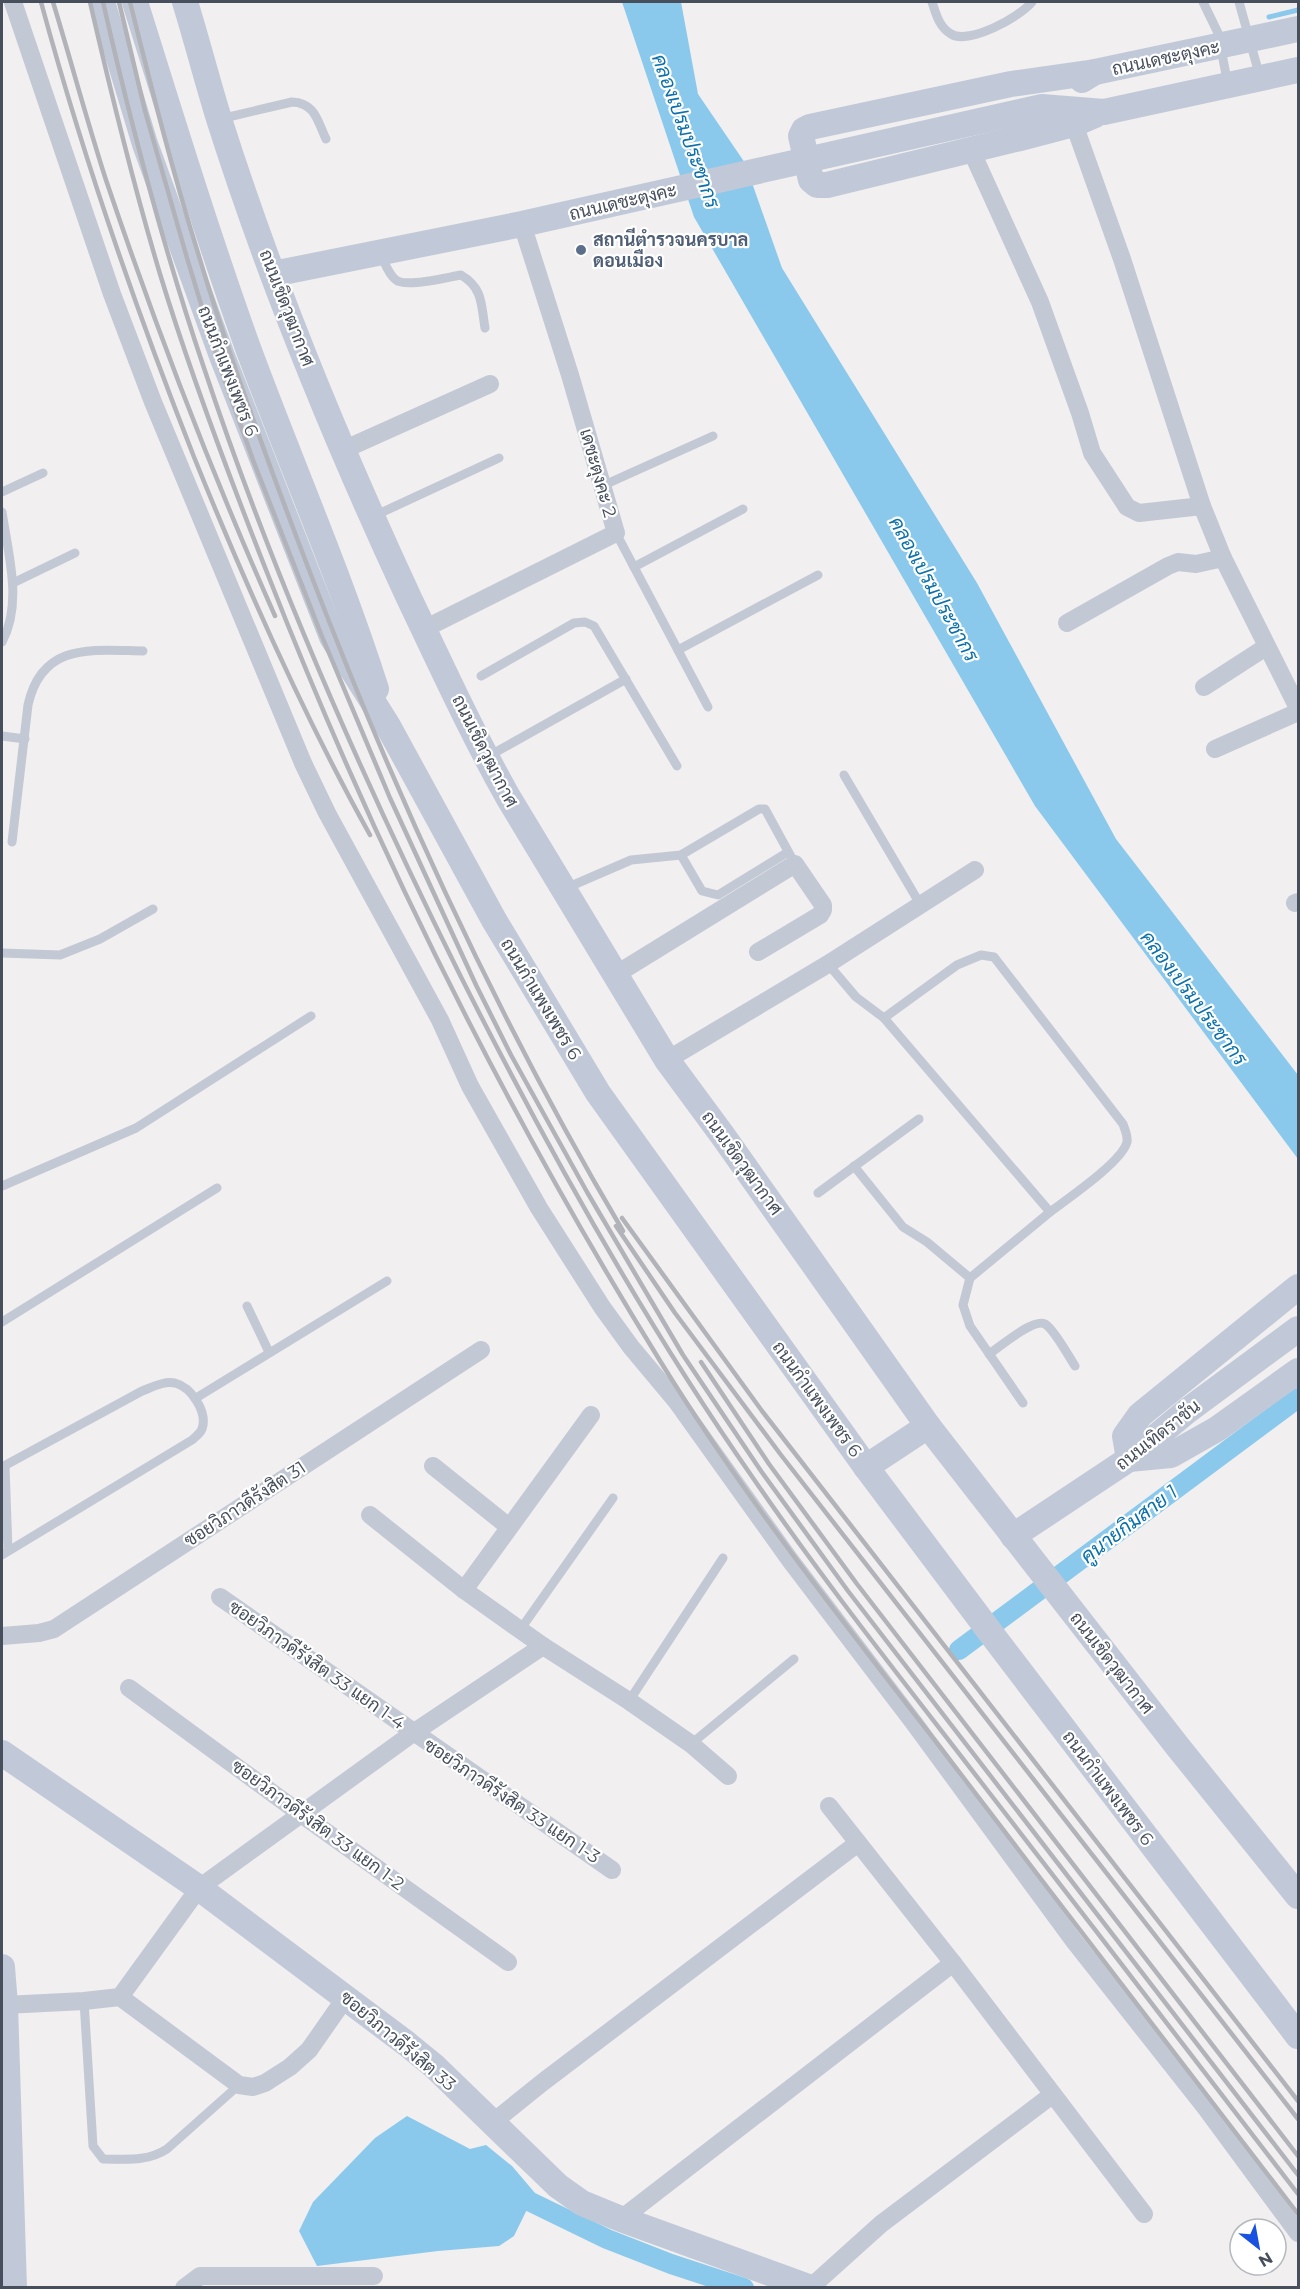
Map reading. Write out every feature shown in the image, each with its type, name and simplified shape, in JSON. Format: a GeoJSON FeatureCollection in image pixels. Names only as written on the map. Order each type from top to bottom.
{"type":"FeatureCollection","features":[{"type":"Feature","properties":{"kind":"main road","name":"ถนนกำแพงเพชร 6"},"geometry":{"type":"LineString","coordinates":[[102,2],[145,144],[209,322],[332,637],[388,726],[494,920],[598,1093],[866,1467],[996,1641],[1299,2036]]}},
{"type":"Feature","properties":{"kind":"main road","name":"ถนนกำแพงเพชร 6"},"geometry":{"type":"LineString","coordinates":[[135,2],[176,134],[248,347],[356,627],[388,726]]}},
{"type":"Feature","properties":{"kind":"main road","name":"ถนนเชิดวุฒากาศ"},"geometry":{"type":"LineString","coordinates":[[185,2],[219,119],[273,274],[343,450],[372,517],[486,758],[562,889],[667,1060],[928,1426],[1178,1747],[1297,1890]]}},
{"type":"Feature","properties":{"kind":"main road","name":"ถนนเดชะตุงคะ"},"geometry":{"type":"LineString","coordinates":[[1042,107],[1095,72],[1218,40],[1299,29]]}},
{"type":"Feature","properties":{"kind":"main road","name":"ถนนเดชะตุงคะ"},"geometry":{"type":"LineString","coordinates":[[273,274],[583,211],[995,116],[1042,107],[1104,112],[1299,70]]}},
{"type":"Feature","properties":{"kind":"main road"},"geometry":{"type":"LineString","coordinates":[[1095,72],[1011,84],[810,127],[804,130],[801,136],[811,180],[816,185],[1074,124],[1104,112]]}},
{"type":"Feature","properties":{"kind":"main road"},"geometry":{"type":"LineString","coordinates":[[1299,1287],[1140,1415],[1125,1436],[1129,1459],[1172,1455],[1217,1429],[1299,1371]]}},
{"type":"Feature","properties":{"kind":"main road","name":"ถนนเทิดราชัน"},"geometry":{"type":"LineString","coordinates":[[1013,1536],[1129,1459],[1187,1411],[1299,1329]]}},
{"type":"Feature","properties":{"kind":"main road"},"geometry":{"type":"LineString","coordinates":[[866,1467],[928,1426]]}},
{"type":"Feature","properties":{"kind":"main road","name":"ซอยวิภาวดีรังสิต 33"},"geometry":{"type":"LineString","coordinates":[[2,1753],[199,1888],[416,2051],[558,2186],[582,2203],[800,2285]]}},
{"type":"Feature","properties":{"kind":"main road"},"geometry":{"type":"LineString","coordinates":[[2,1967],[14,2288]]}},
{"type":"Feature","properties":{"kind":"street"},"geometry":{"type":"LineString","coordinates":[[13,2],[112,294],[153,402],[303,763],[327,813],[440,1020],[480,1104],[539,1208],[602,1307],[631,1347],[677,1402],[790,1560],[914,1723],[1074,1941],[1299,2233]]}},
{"type":"Feature","properties":{"kind":"street"},"geometry":{"type":"LineString","coordinates":[[1074,124],[1122,259],[1202,506],[1223,558],[1299,710],[1215,749]]}},
{"type":"Feature","properties":{"kind":"street"},"geometry":{"type":"LineString","coordinates":[[971,150],[1040,302],[1092,453],[1127,507],[1139,513],[1202,506]]}},
{"type":"Feature","properties":{"kind":"street","name":"เดชะตุงคะ 2"},"geometry":{"type":"LineString","coordinates":[[522,224],[570,375],[616,533]]}},
{"type":"Feature","properties":{"kind":"street"},"geometry":{"type":"LineString","coordinates":[[343,450],[490,384]]}},
{"type":"Feature","properties":{"kind":"street"},"geometry":{"type":"LineString","coordinates":[[424,629],[616,533]]}},
{"type":"Feature","properties":{"kind":"street"},"geometry":{"type":"LineString","coordinates":[[1067,623],[1168,566],[1178,562],[1196,564],[1223,558]]}},
{"type":"Feature","properties":{"kind":"street"},"geometry":{"type":"LineString","coordinates":[[1204,687],[1266,647]]}},
{"type":"Feature","properties":{"kind":"street"},"geometry":{"type":"LineString","coordinates":[[615,975],[792,858],[823,905],[823,910],[820,915],[758,952]]}},
{"type":"Feature","properties":{"kind":"street"},"geometry":{"type":"LineString","coordinates":[[667,1060],[828,964],[975,870]]}},
{"type":"Feature","properties":{"kind":"street","name":"ซอยวิภาวดีรังสิต 31"},"geometry":{"type":"LineString","coordinates":[[2,1636],[39,1633],[54,1629],[481,1350]]}},
{"type":"Feature","properties":{"kind":"street"},"geometry":{"type":"LineString","coordinates":[[464,1590],[591,1415]]}},
{"type":"Feature","properties":{"kind":"street"},"geometry":{"type":"LineString","coordinates":[[433,1466],[509,1527]]}},
{"type":"Feature","properties":{"kind":"street"},"geometry":{"type":"LineString","coordinates":[[370,1515],[464,1590],[543,1646],[691,1744],[728,1776]]}},
{"type":"Feature","properties":{"kind":"street","name":"ซอยวิภาวดีรังสิต 33 แยก 1-4"},"geometry":{"type":"LineString","coordinates":[[220,1597],[413,1733]]}},
{"type":"Feature","properties":{"kind":"street"},"geometry":{"type":"LineString","coordinates":[[120,1997],[199,1888],[413,1733],[543,1646]]}},
{"type":"Feature","properties":{"kind":"street","name":"ซอยวิภาวดีรังสิต 33 แยก 1-2"},"geometry":{"type":"LineString","coordinates":[[129,1688],[508,1962]]}},
{"type":"Feature","properties":{"kind":"street","name":"ซอยวิภาวดีรังสิต 33 แยก 1-3"},"geometry":{"type":"LineString","coordinates":[[413,1733],[612,1870]]}},
{"type":"Feature","properties":{"kind":"street"},"geometry":{"type":"LineString","coordinates":[[829,1806],[953,1963],[1144,2214]]}},
{"type":"Feature","properties":{"kind":"street"},"geometry":{"type":"LineString","coordinates":[[492,2123],[858,1843]]}},
{"type":"Feature","properties":{"kind":"street"},"geometry":{"type":"LineString","coordinates":[[621,2219],[953,1963]]}},
{"type":"Feature","properties":{"kind":"street"},"geometry":{"type":"LineString","coordinates":[[5,2005],[120,1997],[239,2085],[253,2087],[265,2083],[290,2067],[309,2050],[346,1997]]}},
{"type":"Feature","properties":{"kind":"street"},"geometry":{"type":"LineString","coordinates":[[800,2285],[1052,2094]]}},
{"type":"Feature","properties":{"kind":"street"},"geometry":{"type":"LineString","coordinates":[[183,2288],[200,2276],[374,2276]]}},
{"type":"Feature","properties":{"kind":"lane"},"geometry":{"type":"LineString","coordinates":[[932,2],[939,21],[946,31],[954,36],[962,37],[1004,24],[1032,2]]}},
{"type":"Feature","properties":{"kind":"lane"},"geometry":{"type":"LineString","coordinates":[[1205,2],[1214,21],[1228,86]]}},
{"type":"Feature","properties":{"kind":"lane"},"geometry":{"type":"LineString","coordinates":[[1241,6],[1260,79]]}},
{"type":"Feature","properties":{"kind":"lane"},"geometry":{"type":"LineString","coordinates":[[219,119],[292,102],[304,102],[312,109],[326,139]]}},
{"type":"Feature","properties":{"kind":"lane"},"geometry":{"type":"LineString","coordinates":[[381,252],[387,268],[396,281],[407,283],[462,275],[471,280],[479,293],[485,328]]}},
{"type":"Feature","properties":{"kind":"lane"},"geometry":{"type":"LineString","coordinates":[[602,486],[713,436]]}},
{"type":"Feature","properties":{"kind":"lane"},"geometry":{"type":"LineString","coordinates":[[372,517],[499,458]]}},
{"type":"Feature","properties":{"kind":"lane"},"geometry":{"type":"LineString","coordinates":[[2,492],[43,473]]}},
{"type":"Feature","properties":{"kind":"lane"},"geometry":{"type":"LineString","coordinates":[[634,567],[743,509]]}},
{"type":"Feature","properties":{"kind":"lane"},"geometry":{"type":"LineString","coordinates":[[2,512],[13,583],[9,625],[2,642]]}},
{"type":"Feature","properties":{"kind":"lane","name":"เดชะตุงคะ 2"},"geometry":{"type":"LineString","coordinates":[[616,533],[708,707]]}},
{"type":"Feature","properties":{"kind":"lane"},"geometry":{"type":"LineString","coordinates":[[13,583],[75,554]]}},
{"type":"Feature","properties":{"kind":"lane"},"geometry":{"type":"LineString","coordinates":[[678,650],[818,575]]}},
{"type":"Feature","properties":{"kind":"lane"},"geometry":{"type":"LineString","coordinates":[[482,676],[574,623],[585,622],[594,626],[677,766]]}},
{"type":"Feature","properties":{"kind":"lane"},"geometry":{"type":"LineString","coordinates":[[12,842],[32,690],[47,668],[79,650],[143,651]]}},
{"type":"Feature","properties":{"kind":"lane"},"geometry":{"type":"LineString","coordinates":[[486,758],[626,679]]}},
{"type":"Feature","properties":{"kind":"lane"},"geometry":{"type":"LineString","coordinates":[[2,736],[25,739]]}},
{"type":"Feature","properties":{"kind":"lane"},"geometry":{"type":"LineString","coordinates":[[844,775],[920,904]]}},
{"type":"Feature","properties":{"kind":"lane"},"geometry":{"type":"LineString","coordinates":[[562,889],[630,860],[681,855],[759,809],[765,809],[792,858],[718,894],[702,891],[681,855]]}},
{"type":"Feature","properties":{"kind":"lane"},"geometry":{"type":"LineString","coordinates":[[2,952],[60,955],[100,939],[153,909]]}},
{"type":"Feature","properties":{"kind":"lane"},"geometry":{"type":"LineString","coordinates":[[884,1018],[957,965],[981,955],[994,957],[1123,1124],[1126,1132],[1127,1142],[1112,1162],[1077,1193],[1050,1212],[970,1278],[963,1305],[970,1326],[1023,1403]]}},
{"type":"Feature","properties":{"kind":"lane"},"geometry":{"type":"LineString","coordinates":[[828,964],[855,997],[884,1018],[1050,1212]]}},
{"type":"Feature","properties":{"kind":"lane"},"geometry":{"type":"LineString","coordinates":[[2,1186],[136,1128],[311,1016]]}},
{"type":"Feature","properties":{"kind":"lane"},"geometry":{"type":"LineString","coordinates":[[818,1193],[919,1119]]}},
{"type":"Feature","properties":{"kind":"lane"},"geometry":{"type":"LineString","coordinates":[[854,1166],[903,1227],[927,1242],[970,1278]]}},
{"type":"Feature","properties":{"kind":"lane"},"geometry":{"type":"LineString","coordinates":[[2,1322],[217,1188]]}},
{"type":"Feature","properties":{"kind":"lane"},"geometry":{"type":"LineString","coordinates":[[196,1398],[387,1281]]}},
{"type":"Feature","properties":{"kind":"lane"},"geometry":{"type":"LineString","coordinates":[[247,1306],[269,1352]]}},
{"type":"Feature","properties":{"kind":"lane"},"geometry":{"type":"LineString","coordinates":[[989,1354],[1027,1328],[1039,1323],[1051,1330],[1075,1366]]}},
{"type":"Feature","properties":{"kind":"lane"},"geometry":{"type":"LineString","coordinates":[[164,1382],[177,1384],[196,1398],[203,1421],[201,1432],[192,1440],[5,1553],[3,1467],[142,1391],[164,1382]]}},
{"type":"Feature","properties":{"kind":"lane"},"geometry":{"type":"LineString","coordinates":[[520,1630],[613,1498]]}},
{"type":"Feature","properties":{"kind":"lane"},"geometry":{"type":"LineString","coordinates":[[629,1701],[723,1558]]}},
{"type":"Feature","properties":{"kind":"lane"},"geometry":{"type":"LineString","coordinates":[[691,1744],[794,1659]]}},
{"type":"Feature","properties":{"kind":"lane"},"geometry":{"type":"LineString","coordinates":[[84,2001],[93,2146],[103,2159],[146,2159],[157,2155],[167,2149],[239,2085]]}},
{"type":"Feature","properties":{"kind":"water","name":"คลองเปรมประชากร"},"geometry":{"type":"Polygon","coordinates":[[[622,2],[681,2],[698,94],[745,163],[782,268],[977,583],[1116,839],[1298,1075],[1298,1159],[1035,806],[694,217],[622,2]]]}},
{"type":"Feature","properties":{"kind":"water"},"geometry":{"type":"Polygon","coordinates":[[[407,2116],[470,2149],[486,2145],[512,2166],[535,2193],[514,2236],[499,2246],[317,2266],[299,2231],[313,2202],[375,2138],[407,2116]]]}},
{"type":"Feature","properties":{"kind":"waterway"},"geometry":{"type":"LineString","coordinates":[[1269,17],[1298,10]]}},
{"type":"Feature","properties":{"kind":"waterway","name":"คูนายกิมสาย 1"},"geometry":{"type":"LineString","coordinates":[[959,1650],[1298,1398]]}},
{"type":"Feature","properties":{"kind":"waterway"},"geometry":{"type":"LineString","coordinates":[[508,2191],[607,2239],[671,2264],[744,2288]]}},
{"type":"Feature","properties":{"kind":"railway"},"geometry":{"type":"LineString","coordinates":[[41,2],[74,117],[111,231],[194,457],[276,649],[321,743],[370,835]]}},
{"type":"Feature","properties":{"kind":"railway"},"geometry":{"type":"LineString","coordinates":[[53,2],[106,180],[145,291],[207,455],[275,616]]}},
{"type":"Feature","properties":{"kind":"railway"},"geometry":{"type":"LineString","coordinates":[[90,2],[123,138],[160,274],[184,350],[239,501],[309,677],[353,779],[399,879],[497,1077],[605,1270],[662,1364],[727,1463],[832,1607],[1298,2214]]}},
{"type":"Feature","properties":{"kind":"railway"},"geometry":{"type":"LineString","coordinates":[[103,2],[136,140],[161,231],[204,368],[259,523],[321,676],[388,826],[460,975],[527,1104],[634,1295],[712,1418],[780,1517],[865,1632],[1298,2194]]}},
{"type":"Feature","properties":{"kind":"railway"},"geometry":{"type":"LineString","coordinates":[[119,2],[145,111],[187,258],[221,370],[253,460],[321,634],[390,798],[476,985],[511,1055],[587,1192],[683,1355],[761,1471],[848,1591],[1298,2175]]}},
{"type":"Feature","properties":{"kind":"railway"},"geometry":{"type":"LineString","coordinates":[[130,2],[179,191],[222,331],[277,485],[340,648],[375,734],[450,903],[533,1069],[623,1231]]}},
{"type":"Feature","properties":{"kind":"railway"},"geometry":{"type":"LineString","coordinates":[[622,1218],[762,1411],[1298,2101]]}},
{"type":"Feature","properties":{"kind":"railway"},"geometry":{"type":"LineString","coordinates":[[616,1226],[675,1313],[781,1455],[1298,2119]]}},
{"type":"Feature","properties":{"kind":"railway"},"geometry":{"type":"LineString","coordinates":[[701,1362],[769,1464],[857,1584],[1298,2156]]}},
{"type":"Feature","properties":{"kind":"place","name":"สถานีตำรวจนครบาล ดอนเมือง"},"geometry":{"type":"Point","coordinates":[581,250]}}]}
